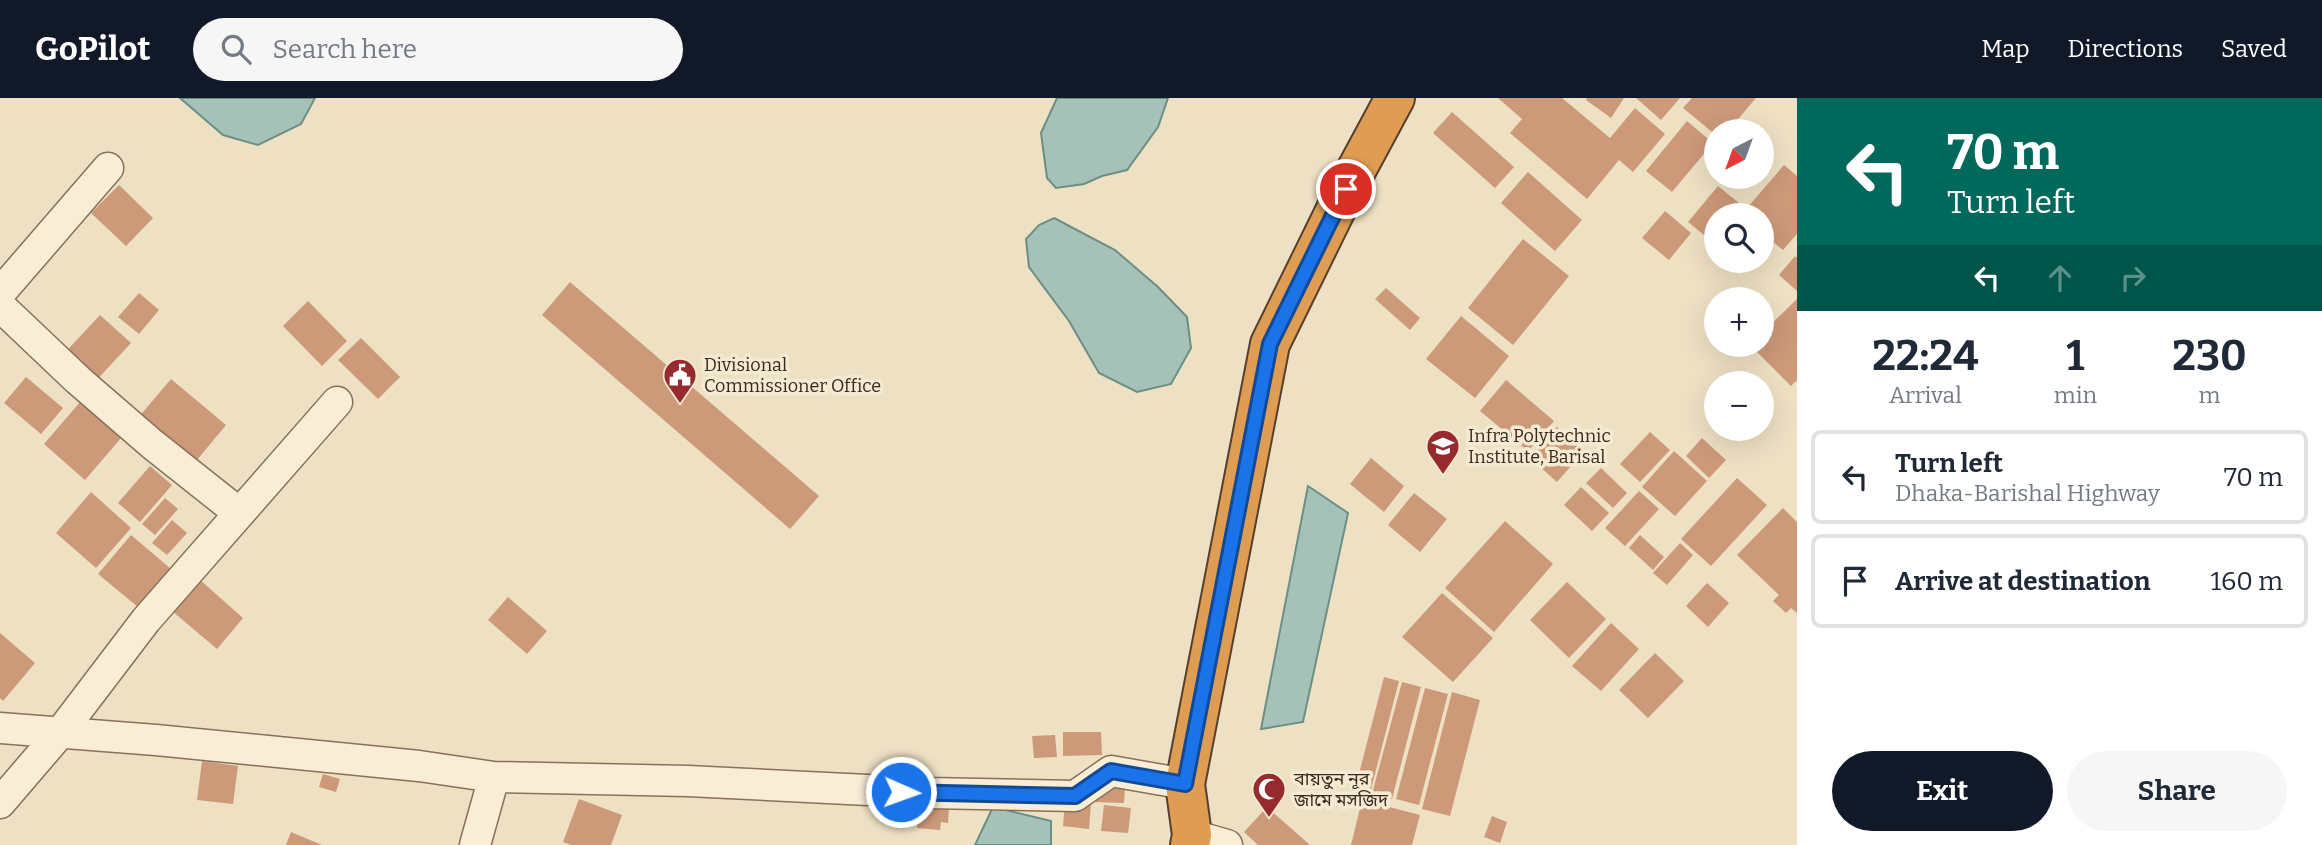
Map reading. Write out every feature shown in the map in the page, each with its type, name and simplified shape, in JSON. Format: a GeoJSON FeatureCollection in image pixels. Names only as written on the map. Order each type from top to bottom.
{"type":"FeatureCollection","features":[{"type":"Feature","properties":{"kind":"highway"},"geometry":{"type":"LineString","coordinates":[[1203,842],[1185,784],[1270,344],[1346,189],[1395,98]]}},
{"type":"Feature","properties":{"kind":"street"},"geometry":{"type":"LineString","coordinates":[[0,293],[108,168]]}},
{"type":"Feature","properties":{"kind":"street"},"geometry":{"type":"LineString","coordinates":[[0,306],[78,380],[152,444],[239,513]]}},
{"type":"Feature","properties":{"kind":"street"},"geometry":{"type":"LineString","coordinates":[[0,803],[60,733],[146,620],[337,402]]}},
{"type":"Feature","properties":{"kind":"street"},"geometry":{"type":"LineString","coordinates":[[0,728],[406,764],[494,777],[688,781],[928,793],[1075,796],[1111,771],[1185,784]]}},
{"type":"Feature","properties":{"kind":"street"},"geometry":{"type":"LineString","coordinates":[[475,845],[494,777]]}},
{"type":"Feature","properties":{"kind":"water"},"geometry":{"type":"Polygon","coordinates":[[[180,98],[315,98],[301,124],[258,145],[223,135],[180,98]]]}},
{"type":"Feature","properties":{"kind":"water"},"geometry":{"type":"Polygon","coordinates":[[[1057,98],[1168,98],[1158,127],[1127,170],[1084,184],[1056,188],[1047,178],[1041,133],[1057,98]]]}},
{"type":"Feature","properties":{"kind":"water"},"geometry":{"type":"Polygon","coordinates":[[[1054,218],[1115,250],[1158,287],[1187,317],[1191,348],[1171,384],[1137,392],[1099,373],[1069,321],[1029,267],[1026,239],[1039,225],[1054,218]]]}},
{"type":"Feature","properties":{"kind":"water"},"geometry":{"type":"Polygon","coordinates":[[[1308,486],[1348,513],[1303,722],[1261,729],[1308,486]]]}},
{"type":"Feature","properties":{"kind":"water"},"geometry":{"type":"Polygon","coordinates":[[[993,807],[1051,821],[1051,845],[975,845],[993,807]]]}},
{"type":"Feature","properties":{"kind":"building"},"geometry":{"type":"Polygon","coordinates":[[[1498,98],[1562,98],[1610,138],[1635,108],[1665,134],[1633,172],[1619,160],[1587,199],[1510,133],[1522,119],[1498,98]]]}},
{"type":"Feature","properties":{"kind":"building"},"geometry":{"type":"Polygon","coordinates":[[[1624,98],[1611,118],[1586,100],[1624,98]]]}},
{"type":"Feature","properties":{"kind":"building"},"geometry":{"type":"Polygon","coordinates":[[[1636,98],[1680,98],[1661,120],[1636,98]]]}},
{"type":"Feature","properties":{"kind":"building"},"geometry":{"type":"Polygon","coordinates":[[[1692,98],[1756,98],[1738,119],[1704,119],[1704,125],[1683,108],[1692,98]]]}},
{"type":"Feature","properties":{"kind":"building"},"geometry":{"type":"Polygon","coordinates":[[[1452,112],[1514,167],[1495,188],[1433,133],[1452,112]]]}},
{"type":"Feature","properties":{"kind":"building"},"geometry":{"type":"Polygon","coordinates":[[[1687,121],[1704,135],[1704,154],[1672,192],[1646,171],[1687,121]]]}},
{"type":"Feature","properties":{"kind":"building"},"geometry":{"type":"Polygon","coordinates":[[[1784,165],[1797,176],[1797,234],[1783,250],[1774,243],[1774,203],[1751,203],[1763,189],[1774,189],[1774,177],[1784,165]]]}},
{"type":"Feature","properties":{"kind":"building"},"geometry":{"type":"Polygon","coordinates":[[[1528,172],[1582,220],[1555,251],[1501,203],[1528,172]]]}},
{"type":"Feature","properties":{"kind":"building"},"geometry":{"type":"Polygon","coordinates":[[[119,185],[153,218],[126,246],[91,213],[119,185]]]}},
{"type":"Feature","properties":{"kind":"building"},"geometry":{"type":"Polygon","coordinates":[[[1716,189],[1722,189],[1739,203],[1704,203],[1704,235],[1688,222],[1716,189]]]}},
{"type":"Feature","properties":{"kind":"building"},"geometry":{"type":"Polygon","coordinates":[[[1665,211],[1691,233],[1669,260],[1642,238],[1665,211]]]}},
{"type":"Feature","properties":{"kind":"building"},"geometry":{"type":"Polygon","coordinates":[[[1523,239],[1569,276],[1513,345],[1468,308],[1523,239]]]}},
{"type":"Feature","properties":{"kind":"building"},"geometry":{"type":"Polygon","coordinates":[[[1795,256],[1797,258],[1797,291],[1779,275],[1795,256]]]}},
{"type":"Feature","properties":{"kind":"building","name":"Divisional Commissioner Office"},"geometry":{"type":"Polygon","coordinates":[[[570,282],[819,496],[790,529],[542,315],[570,282]]]}},
{"type":"Feature","properties":{"kind":"building"},"geometry":{"type":"Polygon","coordinates":[[[1386,288],[1420,318],[1410,330],[1375,299],[1386,288]]]}},
{"type":"Feature","properties":{"kind":"building"},"geometry":{"type":"Polygon","coordinates":[[[139,293],[159,310],[139,334],[118,317],[139,293]]]}},
{"type":"Feature","properties":{"kind":"building"},"geometry":{"type":"Polygon","coordinates":[[[1797,299],[1797,380],[1791,386],[1762,357],[1774,357],[1774,321],[1797,299]]]}},
{"type":"Feature","properties":{"kind":"building"},"geometry":{"type":"Polygon","coordinates":[[[308,301],[347,341],[322,366],[283,326],[308,301]]]}},
{"type":"Feature","properties":{"kind":"building"},"geometry":{"type":"Polygon","coordinates":[[[100,315],[131,343],[91,386],[60,358],[100,315]]]}},
{"type":"Feature","properties":{"kind":"building"},"geometry":{"type":"Polygon","coordinates":[[[1461,316],[1509,356],[1475,398],[1426,359],[1461,316]]]}},
{"type":"Feature","properties":{"kind":"building"},"geometry":{"type":"Polygon","coordinates":[[[361,338],[400,377],[378,399],[338,360],[361,338]]]}},
{"type":"Feature","properties":{"kind":"building"},"geometry":{"type":"Polygon","coordinates":[[[26,377],[63,408],[41,434],[4,403],[26,377]]]}},
{"type":"Feature","properties":{"kind":"building"},"geometry":{"type":"Polygon","coordinates":[[[171,379],[226,425],[187,472],[132,425],[171,379]]]}},
{"type":"Feature","properties":{"kind":"building"},"geometry":{"type":"Polygon","coordinates":[[[1506,380],[1554,421],[1528,451],[1480,411],[1506,380]]]}},
{"type":"Feature","properties":{"kind":"building"},"geometry":{"type":"Polygon","coordinates":[[[81,401],[122,437],[85,480],[44,444],[81,401]]]}},
{"type":"Feature","properties":{"kind":"building"},"geometry":{"type":"Polygon","coordinates":[[[1557,427],[1584,451],[1557,482],[1530,458],[1557,427]]]}},
{"type":"Feature","properties":{"kind":"building"},"geometry":{"type":"Polygon","coordinates":[[[1650,432],[1670,450],[1640,482],[1620,464],[1650,432]]]}},
{"type":"Feature","properties":{"kind":"building"},"geometry":{"type":"Polygon","coordinates":[[[1702,438],[1726,460],[1709,478],[1686,456],[1702,438]]]}},
{"type":"Feature","properties":{"kind":"building"},"geometry":{"type":"Polygon","coordinates":[[[1674,451],[1707,481],[1675,516],[1642,487],[1674,451]]]}},
{"type":"Feature","properties":{"kind":"building"},"geometry":{"type":"Polygon","coordinates":[[[1371,458],[1404,486],[1384,512],[1350,484],[1371,458]]]}},
{"type":"Feature","properties":{"kind":"building"},"geometry":{"type":"Polygon","coordinates":[[[150,466],[172,485],[140,522],[118,503],[150,466]]]}},
{"type":"Feature","properties":{"kind":"building"},"geometry":{"type":"Polygon","coordinates":[[[1601,468],[1627,493],[1613,508],[1586,483],[1601,468]]]}},
{"type":"Feature","properties":{"kind":"building"},"geometry":{"type":"Polygon","coordinates":[[[1737,478],[1767,505],[1711,566],[1681,539],[1737,478]]]}},
{"type":"Feature","properties":{"kind":"building"},"geometry":{"type":"Polygon","coordinates":[[[1581,487],[1609,513],[1592,531],[1564,505],[1581,487]]]}},
{"type":"Feature","properties":{"kind":"building"},"geometry":{"type":"Polygon","coordinates":[[[1639,491],[1659,509],[1625,546],[1605,528],[1639,491]]]}},
{"type":"Feature","properties":{"kind":"building"},"geometry":{"type":"Polygon","coordinates":[[[91,492],[131,528],[96,568],[56,533],[91,492]]]}},
{"type":"Feature","properties":{"kind":"building"},"geometry":{"type":"Polygon","coordinates":[[[1414,493],[1447,519],[1420,552],[1388,525],[1414,493]]]}},
{"type":"Feature","properties":{"kind":"building"},"geometry":{"type":"Polygon","coordinates":[[[165,498],[178,509],[155,535],[142,524],[165,498]]]}},
{"type":"Feature","properties":{"kind":"building"},"geometry":{"type":"Polygon","coordinates":[[[1783,508],[1797,522],[1797,613],[1791,608],[1786,613],[1773,601],[1779,595],[1737,555],[1783,508]]]}},
{"type":"Feature","properties":{"kind":"building"},"geometry":{"type":"Polygon","coordinates":[[[172,520],[187,533],[167,555],[152,543],[172,520]]]}},
{"type":"Feature","properties":{"kind":"building"},"geometry":{"type":"Polygon","coordinates":[[[1505,521],[1553,564],[1494,632],[1445,588],[1505,521]]]}},
{"type":"Feature","properties":{"kind":"building"},"geometry":{"type":"Polygon","coordinates":[[[131,535],[177,574],[144,612],[98,574],[131,535]]]}},
{"type":"Feature","properties":{"kind":"building"},"geometry":{"type":"Polygon","coordinates":[[[1640,535],[1664,557],[1653,570],[1629,548],[1640,535]]]}},
{"type":"Feature","properties":{"kind":"building"},"geometry":{"type":"Polygon","coordinates":[[[1680,543],[1693,555],[1667,585],[1653,573],[1680,543]]]}},
{"type":"Feature","properties":{"kind":"building"},"geometry":{"type":"Polygon","coordinates":[[[199,579],[243,618],[217,649],[172,611],[199,579]]]}},
{"type":"Feature","properties":{"kind":"building"},"geometry":{"type":"Polygon","coordinates":[[[1567,582],[1606,619],[1569,658],[1530,620],[1567,582]]]}},
{"type":"Feature","properties":{"kind":"building"},"geometry":{"type":"Polygon","coordinates":[[[1707,583],[1729,603],[1708,627],[1686,606],[1707,583]]]}},
{"type":"Feature","properties":{"kind":"building"},"geometry":{"type":"Polygon","coordinates":[[[1442,593],[1493,638],[1453,682],[1402,637],[1442,593]]]}},
{"type":"Feature","properties":{"kind":"building"},"geometry":{"type":"Polygon","coordinates":[[[508,597],[547,631],[527,654],[488,620],[508,597]]]}},
{"type":"Feature","properties":{"kind":"building"},"geometry":{"type":"Polygon","coordinates":[[[1611,623],[1639,649],[1601,691],[1572,666],[1611,623]]]}},
{"type":"Feature","properties":{"kind":"building"},"geometry":{"type":"Polygon","coordinates":[[[0,633],[35,663],[3,701],[0,698],[0,633]]]}},
{"type":"Feature","properties":{"kind":"building"},"geometry":{"type":"Polygon","coordinates":[[[1655,653],[1684,681],[1648,718],[1619,690],[1655,653]]]}},
{"type":"Feature","properties":{"kind":"building"},"geometry":{"type":"Polygon","coordinates":[[[1384,677],[1399,681],[1370,793],[1355,789],[1384,677]]]}},
{"type":"Feature","properties":{"kind":"building"},"geometry":{"type":"Polygon","coordinates":[[[1402,682],[1421,687],[1392,799],[1372,794],[1402,682]]]}},
{"type":"Feature","properties":{"kind":"building"},"geometry":{"type":"Polygon","coordinates":[[[1425,688],[1448,694],[1419,805],[1396,799],[1425,688]]]}},
{"type":"Feature","properties":{"kind":"building"},"geometry":{"type":"Polygon","coordinates":[[[1452,692],[1480,700],[1450,816],[1422,809],[1452,692]]]}},
{"type":"Feature","properties":{"kind":"building"},"geometry":{"type":"Polygon","coordinates":[[[1063,732],[1101,732],[1102,755],[1063,756],[1063,732]]]}},
{"type":"Feature","properties":{"kind":"building"},"geometry":{"type":"Polygon","coordinates":[[[1055,735],[1057,757],[1034,758],[1032,736],[1055,735]]]}},
{"type":"Feature","properties":{"kind":"building"},"geometry":{"type":"Polygon","coordinates":[[[202,761],[238,766],[233,804],[197,800],[202,761]]]}},
{"type":"Feature","properties":{"kind":"building"},"geometry":{"type":"Polygon","coordinates":[[[323,774],[340,779],[336,792],[319,787],[323,774]]]}},
{"type":"Feature","properties":{"kind":"building"},"geometry":{"type":"Polygon","coordinates":[[[1094,787],[1125,788],[1124,803],[1093,802],[1094,787]]]}},
{"type":"Feature","properties":{"kind":"building"},"geometry":{"type":"Polygon","coordinates":[[[579,799],[622,815],[611,845],[571,845],[563,842],[579,799]]]}},
{"type":"Feature","properties":{"kind":"building"},"geometry":{"type":"Polygon","coordinates":[[[1362,800],[1420,815],[1412,845],[1351,845],[1362,800]]]}},
{"type":"Feature","properties":{"kind":"building"},"geometry":{"type":"Polygon","coordinates":[[[1065,801],[1091,804],[1089,829],[1063,826],[1065,801]]]}},
{"type":"Feature","properties":{"kind":"building"},"geometry":{"type":"Polygon","coordinates":[[[919,805],[949,808],[948,823],[941,822],[940,830],[917,828],[919,805]]]}},
{"type":"Feature","properties":{"kind":"building"},"geometry":{"type":"Polygon","coordinates":[[[1104,805],[1131,808],[1128,833],[1101,831],[1104,805]]]}},
{"type":"Feature","properties":{"kind":"building","name":"বায়তুন নূর জামে মসজিদ"},"geometry":{"type":"Polygon","coordinates":[[[1267,807],[1310,845],[1258,845],[1244,832],[1267,807]]]}},
{"type":"Feature","properties":{"kind":"building"},"geometry":{"type":"Polygon","coordinates":[[[1492,816],[1507,822],[1500,843],[1484,837],[1492,816]]]}},
{"type":"Feature","properties":{"kind":"building"},"geometry":{"type":"Polygon","coordinates":[[[291,832],[322,845],[286,845],[291,832]]]}},
{"type":"Feature","properties":{"kind":"place","name":"Divisional Commissioner Office"},"geometry":{"type":"Point","coordinates":[680,405]}},
{"type":"Feature","properties":{"kind":"place","name":"Infra Polytechnic Institute, Barisal"},"geometry":{"type":"Point","coordinates":[1443,476]}},
{"type":"Feature","properties":{"kind":"place","name":"বায়তুন নূর জামে মসজিদ"},"geometry":{"type":"Point","coordinates":[1269,819]}},
{"type":"Feature","properties":{"kind":"route"},"geometry":{"type":"LineString","coordinates":[[901,792],[1075,796],[1111,771],[1185,784],[1270,344],[1346,189]]}}]}
